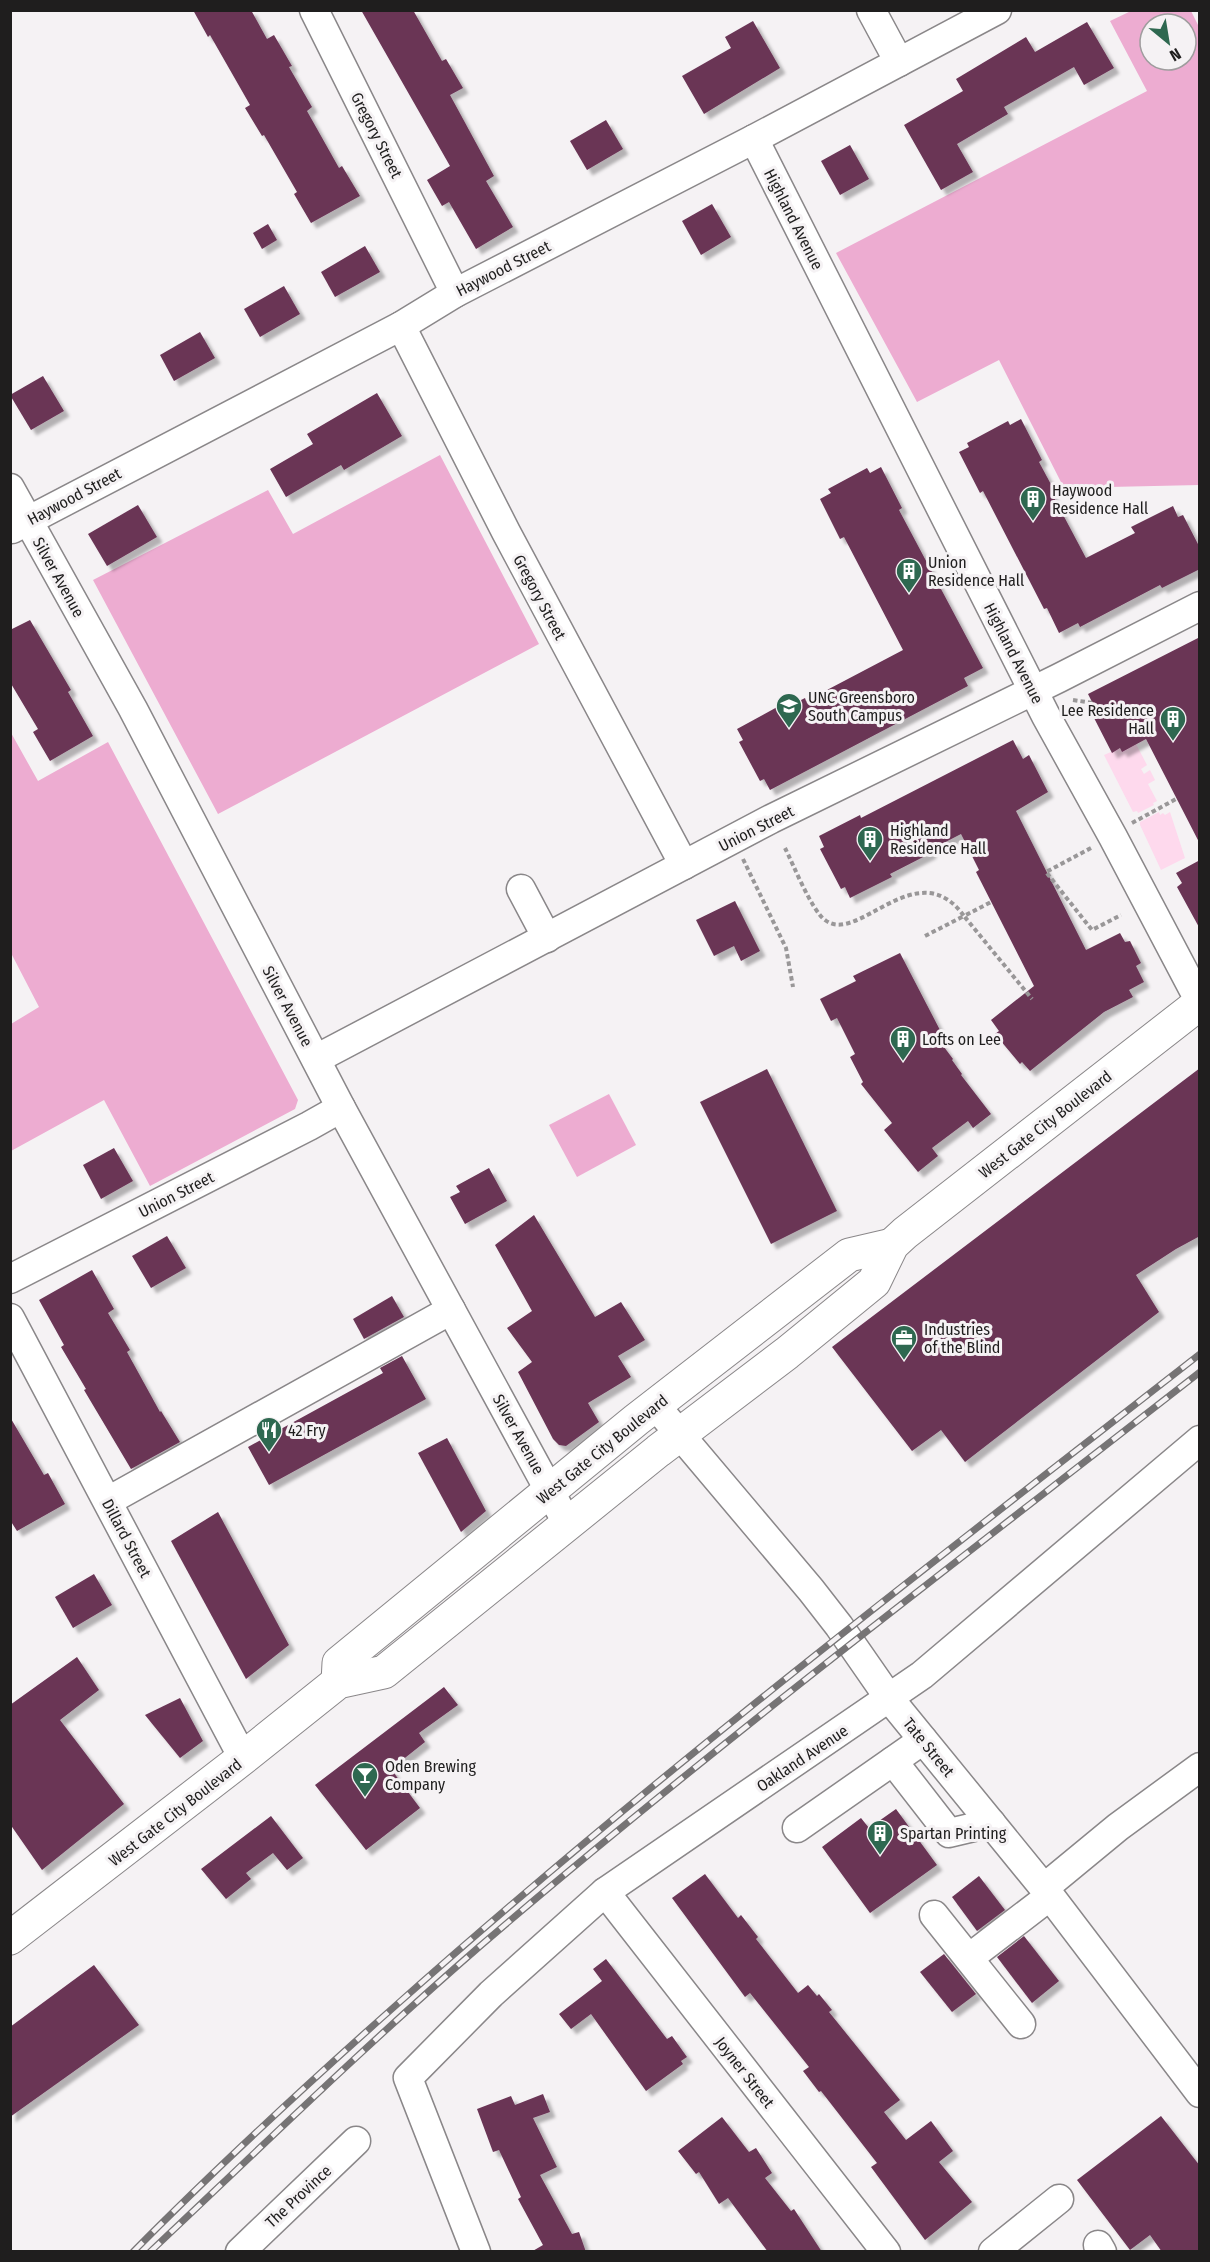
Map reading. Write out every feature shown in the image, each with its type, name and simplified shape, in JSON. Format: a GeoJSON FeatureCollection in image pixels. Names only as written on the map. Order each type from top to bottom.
{"type":"FeatureCollection","features":[{"type":"Feature","properties":{"kind":"main road","name":"West Gate City Boulevard"},"geometry":{"type":"LineString","coordinates":[[10,1938],[338,1682],[384,1672],[678,1435],[787,1353],[874,1282],[892,1245],[905,1233],[1200,1003]]}},
{"type":"Feature","properties":{"kind":"main road","name":"West Gate City Boulevard"},"geometry":{"type":"LineString","coordinates":[[338,1682],[339,1663],[655,1405],[849,1255],[892,1245]]}},
{"type":"Feature","properties":{"kind":"street","name":"Gregory Street"},"geometry":{"type":"LineString","coordinates":[[314,10],[455,293]]}},
{"type":"Feature","properties":{"kind":"street"},"geometry":{"type":"LineString","coordinates":[[871,10],[899,62]]}},
{"type":"Feature","properties":{"kind":"street","name":"Haywood Street"},"geometry":{"type":"LineString","coordinates":[[19,525],[401,326],[455,293],[754,139],[997,10]]}},
{"type":"Feature","properties":{"kind":"street","name":"Highland Avenue"},"geometry":{"type":"LineString","coordinates":[[754,139],[1033,691],[1124,829],[1200,1003]]}},
{"type":"Feature","properties":{"kind":"street","name":"Gregory Street"},"geometry":{"type":"LineString","coordinates":[[401,326],[506,532],[684,866]]}},
{"type":"Feature","properties":{"kind":"street","name":"Silver Avenue"},"geometry":{"type":"LineString","coordinates":[[10,488],[19,525],[133,709],[340,1108],[567,1524]]}},
{"type":"Feature","properties":{"kind":"street","name":"Union Street"},"geometry":{"type":"LineString","coordinates":[[316,1059],[734,839],[1200,606]]}},
{"type":"Feature","properties":{"kind":"street"},"geometry":{"type":"LineString","coordinates":[[521,889],[547,938]]}},
{"type":"Feature","properties":{"kind":"street","name":"Union Street"},"geometry":{"type":"LineString","coordinates":[[10,1279],[340,1108]]}},
{"type":"Feature","properties":{"kind":"street"},"geometry":{"type":"LineString","coordinates":[[108,1501],[452,1310]]}},
{"type":"Feature","properties":{"kind":"street","name":"Dillard Street"},"geometry":{"type":"LineString","coordinates":[[10,1318],[243,1758]]}},
{"type":"Feature","properties":{"kind":"street","name":"Tate Street"},"geometry":{"type":"LineString","coordinates":[[655,1405],[811,1590],[889,1698],[923,1740],[980,1826],[1051,1898],[1200,2093]]}},
{"type":"Feature","properties":{"kind":"street","name":"Oakland Avenue"},"geometry":{"type":"LineString","coordinates":[[476,2252],[408,2078],[491,1994],[605,1892],[922,1675],[1200,1440]]}},
{"type":"Feature","properties":{"kind":"street"},"geometry":{"type":"LineString","coordinates":[[797,1828],[923,1740]]}},
{"type":"Feature","properties":{"kind":"street"},"geometry":{"type":"LineString","coordinates":[[893,1761],[949,1833],[980,1826]]}},
{"type":"Feature","properties":{"kind":"street"},"geometry":{"type":"LineString","coordinates":[[973,1963],[1051,1898],[1118,1827],[1200,1767]]}},
{"type":"Feature","properties":{"kind":"street","name":"Joyner Street"},"geometry":{"type":"LineString","coordinates":[[605,1892],[886,2252]]}},
{"type":"Feature","properties":{"kind":"street"},"geometry":{"type":"LineString","coordinates":[[934,1915],[1021,2024]]}},
{"type":"Feature","properties":{"kind":"street","name":"The Province"},"geometry":{"type":"LineString","coordinates":[[240,2252],[357,2141]]}},
{"type":"Feature","properties":{"kind":"street"},"geometry":{"type":"LineString","coordinates":[[993,2252],[1059,2199]]}},
{"type":"Feature","properties":{"kind":"path"},"geometry":{"type":"LineString","coordinates":[[1121,915],[1092,930],[1046,872],[1176,799]]}},
{"type":"Feature","properties":{"kind":"path"},"geometry":{"type":"LineString","coordinates":[[734,839],[786,948],[793,987]]}},
{"type":"Feature","properties":{"kind":"path"},"geometry":{"type":"LineString","coordinates":[[785,848],[816,909],[823,920],[834,926],[847,924],[905,896],[922,893],[938,895],[955,903],[1032,999]]}},
{"type":"Feature","properties":{"kind":"path"},"geometry":{"type":"LineString","coordinates":[[925,936],[991,902]]}},
{"type":"Feature","properties":{"kind":"shaded area"},"geometry":{"type":"Polygon","coordinates":[[[1131,11],[1191,11],[1138,12],[1138,72],[1198,72],[1198,25],[1199,485],[1064,488],[999,360],[917,402],[836,253],[1147,91],[1110,21],[1131,11]]]}},
{"type":"Feature","properties":{"kind":"shaded area"},"geometry":{"type":"Polygon","coordinates":[[[440,455],[539,644],[218,814],[93,580],[268,490],[293,534],[440,455]]]}},
{"type":"Feature","properties":{"kind":"shaded area"},"geometry":{"type":"Polygon","coordinates":[[[10,731],[38,781],[108,742],[298,1100],[295,1109],[150,1186],[104,1100],[11,1151],[11,1024],[39,1007],[11,953],[10,731]]]}},
{"type":"Feature","properties":{"kind":"shaded area"},"geometry":{"type":"Polygon","coordinates":[[[1136,744],[1147,765],[1141,769],[1144,774],[1150,770],[1155,780],[1148,784],[1157,801],[1138,813],[1133,812],[1104,755],[1120,748],[1122,751],[1136,744]]]}},
{"type":"Feature","properties":{"kind":"shaded area"},"geometry":{"type":"Polygon","coordinates":[[[1159,812],[1160,815],[1163,813],[1165,815],[1170,812],[1185,858],[1161,870],[1140,825],[1140,822],[1159,812]]]}},
{"type":"Feature","properties":{"kind":"shaded area"},"geometry":{"type":"Polygon","coordinates":[[[609,1094],[636,1145],[577,1177],[549,1125],[609,1094]]]}},
{"type":"Feature","properties":{"kind":"building"},"geometry":{"type":"Polygon","coordinates":[[[193,10],[251,10],[267,39],[274,35],[312,107],[307,111],[339,168],[342,166],[360,196],[311,223],[294,194],[297,192],[264,135],[262,136],[245,108],[250,105],[193,10]]]}},
{"type":"Feature","properties":{"kind":"building"},"geometry":{"type":"Polygon","coordinates":[[[361,10],[413,10],[442,61],[446,59],[463,88],[450,95],[494,176],[486,181],[513,227],[476,249],[449,202],[442,206],[427,180],[450,166],[361,10]]]}},
{"type":"Feature","properties":{"kind":"building"},"geometry":{"type":"Polygon","coordinates":[[[753,21],[780,68],[704,114],[682,76],[731,48],[725,37],[753,21]]]}},
{"type":"Feature","properties":{"kind":"building"},"geometry":{"type":"Polygon","coordinates":[[[1087,22],[1114,68],[1084,85],[1074,67],[1004,107],[1008,114],[957,144],[973,172],[941,190],[904,125],[963,91],[956,79],[1026,37],[1035,52],[1087,22]]]}},
{"type":"Feature","properties":{"kind":"building"},"geometry":{"type":"Polygon","coordinates":[[[606,120],[623,149],[587,170],[570,141],[606,120]]]}},
{"type":"Feature","properties":{"kind":"building"},"geometry":{"type":"Polygon","coordinates":[[[850,145],[869,179],[840,195],[821,161],[850,145]]]}},
{"type":"Feature","properties":{"kind":"building"},"geometry":{"type":"Polygon","coordinates":[[[712,204],[731,237],[701,255],[682,221],[712,204]]]}},
{"type":"Feature","properties":{"kind":"building"},"geometry":{"type":"Polygon","coordinates":[[[268,224],[277,240],[262,249],[253,233],[268,224]]]}},
{"type":"Feature","properties":{"kind":"building"},"geometry":{"type":"Polygon","coordinates":[[[365,246],[380,272],[335,297],[321,272],[365,246]]]}},
{"type":"Feature","properties":{"kind":"building"},"geometry":{"type":"Polygon","coordinates":[[[284,286],[300,314],[260,337],[244,309],[284,286]]]}},
{"type":"Feature","properties":{"kind":"building"},"geometry":{"type":"Polygon","coordinates":[[[200,332],[215,358],[174,381],[160,355],[200,332]]]}},
{"type":"Feature","properties":{"kind":"building"},"geometry":{"type":"Polygon","coordinates":[[[43,376],[64,411],[31,430],[10,395],[43,376]]]}},
{"type":"Feature","properties":{"kind":"building"},"geometry":{"type":"Polygon","coordinates":[[[377,393],[402,436],[344,470],[341,465],[286,497],[270,469],[313,444],[307,434],[377,393]]]}},
{"type":"Feature","properties":{"kind":"building","name":"Haywood Residence Hall"},"geometry":{"type":"Polygon","coordinates":[[[1021,419],[1042,460],[1039,462],[1054,490],[1051,492],[1086,558],[1135,533],[1131,527],[1173,506],[1178,517],[1183,515],[1200,548],[1200,569],[1162,588],[1160,585],[1080,627],[1078,623],[1059,633],[1047,608],[1044,609],[983,491],[980,493],[959,452],[969,447],[967,443],[1008,421],[1010,425],[1021,419]]]}},
{"type":"Feature","properties":{"kind":"building","name":"Union Residence Hall"},"geometry":{"type":"Polygon","coordinates":[[[881,467],[902,508],[899,510],[983,668],[964,678],[968,686],[770,790],[764,779],[760,781],[739,742],[743,740],[737,729],[779,706],[781,710],[805,698],[806,701],[903,650],[844,537],[840,539],[820,499],[831,493],[828,489],[867,468],[870,473],[881,467]]]}},
{"type":"Feature","properties":{"kind":"building"},"geometry":{"type":"Polygon","coordinates":[[[138,505],[157,537],[107,566],[88,534],[138,505]]]}},
{"type":"Feature","properties":{"kind":"building"},"geometry":{"type":"Polygon","coordinates":[[[30,620],[71,690],[68,692],[93,736],[50,761],[33,732],[38,729],[10,682],[10,630],[30,620]]]}},
{"type":"Feature","properties":{"kind":"building","name":"Lee Residence Hall"},"geometry":{"type":"Polygon","coordinates":[[[1200,637],[1200,844],[1146,739],[1122,752],[1120,748],[1112,753],[1093,716],[1098,714],[1088,694],[1200,637]]]}},
{"type":"Feature","properties":{"kind":"building","name":"Highland Residence Hall"},"geometry":{"type":"Polygon","coordinates":[[[1013,740],[1023,759],[1029,755],[1048,792],[1016,811],[1086,950],[1120,933],[1125,942],[1130,941],[1141,963],[1136,966],[1144,982],[1129,990],[1133,997],[1104,1012],[1030,1071],[1022,1062],[1020,1064],[995,1034],[999,1031],[991,1020],[1034,986],[976,872],[979,870],[961,834],[930,850],[931,853],[890,874],[892,877],[850,898],[845,887],[841,889],[820,849],[824,847],[819,836],[860,815],[861,818],[1013,740]]]}},
{"type":"Feature","properties":{"kind":"building"},"geometry":{"type":"Polygon","coordinates":[[[1200,860],[1200,929],[1177,887],[1182,883],[1176,873],[1200,860]]]}},
{"type":"Feature","properties":{"kind":"building"},"geometry":{"type":"Polygon","coordinates":[[[735,901],[760,951],[741,961],[734,946],[714,956],[696,920],[735,901]]]}},
{"type":"Feature","properties":{"kind":"building","name":"Lofts on Lee"},"geometry":{"type":"Polygon","coordinates":[[[900,953],[941,1032],[935,1035],[953,1059],[961,1075],[991,1114],[973,1128],[968,1121],[932,1148],[938,1156],[918,1172],[884,1130],[892,1123],[861,1084],[863,1082],[850,1057],[855,1054],[837,1018],[831,1021],[820,999],[856,981],[853,976],[900,953]]]}},
{"type":"Feature","properties":{"kind":"building"},"geometry":{"type":"Polygon","coordinates":[[[1200,1068],[1200,1236],[1136,1275],[1159,1312],[965,1462],[941,1430],[912,1451],[832,1347],[1200,1068]]]}},
{"type":"Feature","properties":{"kind":"building"},"geometry":{"type":"Polygon","coordinates":[[[767,1069],[837,1211],[771,1244],[700,1102],[767,1069]]]}},
{"type":"Feature","properties":{"kind":"building"},"geometry":{"type":"Polygon","coordinates":[[[114,1148],[133,1181],[101,1199],[83,1165],[114,1148]]]}},
{"type":"Feature","properties":{"kind":"building"},"geometry":{"type":"Polygon","coordinates":[[[489,1168],[507,1201],[465,1224],[450,1197],[460,1192],[456,1186],[489,1168]]]}},
{"type":"Feature","properties":{"kind":"building"},"geometry":{"type":"Polygon","coordinates":[[[534,1215],[595,1317],[621,1302],[645,1340],[618,1356],[631,1377],[588,1403],[599,1422],[566,1446],[559,1445],[553,1439],[518,1372],[532,1362],[507,1328],[532,1311],[495,1245],[534,1215]]]}},
{"type":"Feature","properties":{"kind":"building"},"geometry":{"type":"Polygon","coordinates":[[[167,1236],[186,1268],[151,1288],[132,1256],[167,1236]]]}},
{"type":"Feature","properties":{"kind":"building"},"geometry":{"type":"Polygon","coordinates":[[[92,1270],[114,1309],[108,1313],[130,1350],[127,1352],[160,1412],[180,1442],[131,1469],[84,1390],[86,1389],[61,1347],[64,1345],[39,1300],[92,1270]]]}},
{"type":"Feature","properties":{"kind":"building"},"geometry":{"type":"Polygon","coordinates":[[[392,1296],[404,1317],[364,1339],[353,1319],[392,1296]]]}},
{"type":"Feature","properties":{"kind":"building"},"geometry":{"type":"Polygon","coordinates":[[[402,1356],[426,1399],[269,1485],[248,1447],[383,1373],[380,1368],[402,1356]]]}},
{"type":"Feature","properties":{"kind":"building"},"geometry":{"type":"Polygon","coordinates":[[[10,1417],[44,1475],[48,1473],[65,1504],[17,1531],[10,1520],[10,1417]]]}},
{"type":"Feature","properties":{"kind":"building"},"geometry":{"type":"Polygon","coordinates":[[[447,1438],[486,1511],[461,1532],[418,1453],[447,1438]]]}},
{"type":"Feature","properties":{"kind":"building"},"geometry":{"type":"Polygon","coordinates":[[[218,1512],[289,1645],[246,1679],[171,1541],[218,1512]]]}},
{"type":"Feature","properties":{"kind":"building"},"geometry":{"type":"Polygon","coordinates":[[[94,1574],[112,1605],[73,1628],[55,1597],[94,1574]]]}},
{"type":"Feature","properties":{"kind":"building"},"geometry":{"type":"Polygon","coordinates":[[[77,1657],[99,1690],[60,1720],[124,1804],[42,1870],[10,1824],[10,1705],[77,1657]]]}},
{"type":"Feature","properties":{"kind":"building"},"geometry":{"type":"Polygon","coordinates":[[[444,1687],[458,1705],[419,1733],[425,1742],[391,1769],[420,1808],[366,1850],[315,1785],[444,1687]]]}},
{"type":"Feature","properties":{"kind":"building"},"geometry":{"type":"Polygon","coordinates":[[[180,1698],[203,1741],[180,1758],[145,1715],[180,1698]]]}},
{"type":"Feature","properties":{"kind":"building","name":"Spartan Printing"},"geometry":{"type":"Polygon","coordinates":[[[896,1809],[937,1865],[870,1913],[822,1847],[861,1818],[869,1828],[896,1809]]]}},
{"type":"Feature","properties":{"kind":"building"},"geometry":{"type":"Polygon","coordinates":[[[271,1816],[303,1858],[287,1870],[273,1853],[246,1873],[251,1879],[226,1899],[201,1869],[271,1816]]]}},
{"type":"Feature","properties":{"kind":"building"},"geometry":{"type":"Polygon","coordinates":[[[705,1874],[738,1918],[741,1915],[758,1937],[756,1939],[798,1993],[808,1985],[832,2010],[829,2012],[900,2100],[884,2112],[906,2140],[931,2121],[953,2151],[939,2162],[972,2202],[925,2240],[871,2167],[877,2163],[803,2071],[809,2067],[750,1993],[745,1997],[672,1898],[705,1874]]]}},
{"type":"Feature","properties":{"kind":"building"},"geometry":{"type":"Polygon","coordinates":[[[979,1876],[1005,1910],[977,1931],[952,1897],[979,1876]]]}},
{"type":"Feature","properties":{"kind":"building"},"geometry":{"type":"Polygon","coordinates":[[[1024,1936],[1059,1981],[1032,2003],[997,1957],[1024,1936]]]}},
{"type":"Feature","properties":{"kind":"building"},"geometry":{"type":"Polygon","coordinates":[[[944,1954],[976,1994],[952,2012],[920,1972],[944,1954]]]}},
{"type":"Feature","properties":{"kind":"building"},"geometry":{"type":"Polygon","coordinates":[[[606,1959],[667,2039],[672,2036],[687,2057],[681,2061],[683,2064],[646,2091],[591,2014],[571,2029],[559,2014],[602,1981],[593,1969],[606,1959]]]}},
{"type":"Feature","properties":{"kind":"building"},"geometry":{"type":"Polygon","coordinates":[[[94,1965],[139,2025],[10,2117],[10,2027],[94,1965]]]}},
{"type":"Feature","properties":{"kind":"building"},"geometry":{"type":"Polygon","coordinates":[[[543,2094],[550,2112],[533,2118],[557,2167],[540,2175],[572,2234],[579,2232],[586,2252],[531,2252],[543,2245],[518,2199],[521,2197],[499,2150],[493,2152],[477,2109],[511,2096],[515,2105],[543,2094]]]}},
{"type":"Feature","properties":{"kind":"building"},"geometry":{"type":"Polygon","coordinates":[[[1161,2116],[1200,2166],[1200,2252],[1162,2252],[1150,2235],[1130,2250],[1077,2180],[1161,2116]]]}},
{"type":"Feature","properties":{"kind":"building"},"geometry":{"type":"Polygon","coordinates":[[[722,2117],[749,2152],[756,2148],[772,2173],[765,2178],[791,2211],[794,2209],[822,2252],[768,2252],[728,2198],[719,2204],[699,2172],[696,2174],[678,2151],[722,2117]]]}},
{"type":"Feature","properties":{"kind":"railway"},"geometry":{"type":"LineString","coordinates":[[133,2252],[327,2067],[590,1838],[791,1674],[1200,1354]]}},
{"type":"Feature","properties":{"kind":"railway"},"geometry":{"type":"LineString","coordinates":[[150,2252],[395,2022],[567,1873],[836,1655],[1200,1372]]}},
{"type":"Feature","properties":{"kind":"place","name":"Haywood Residence Hall"},"geometry":{"type":"Point","coordinates":[1033,522]}},
{"type":"Feature","properties":{"kind":"place","name":"Union Residence Hall"},"geometry":{"type":"Point","coordinates":[909,594]}},
{"type":"Feature","properties":{"kind":"place","name":"UNC Greensboro South Campus"},"geometry":{"type":"Point","coordinates":[789,729]}},
{"type":"Feature","properties":{"kind":"place","name":"Lee Residence Hall"},"geometry":{"type":"Point","coordinates":[1173,742]}},
{"type":"Feature","properties":{"kind":"place","name":"Highland Residence Hall"},"geometry":{"type":"Point","coordinates":[870,862]}},
{"type":"Feature","properties":{"kind":"place","name":"Lofts on Lee"},"geometry":{"type":"Point","coordinates":[903,1062]}},
{"type":"Feature","properties":{"kind":"place","name":"Industries of the Blind"},"geometry":{"type":"Point","coordinates":[904,1361]}},
{"type":"Feature","properties":{"kind":"place","name":"42 Fry"},"geometry":{"type":"Point","coordinates":[269,1453]}},
{"type":"Feature","properties":{"kind":"place","name":"Oden Brewing Company"},"geometry":{"type":"Point","coordinates":[365,1798]}},
{"type":"Feature","properties":{"kind":"place","name":"Spartan Printing"},"geometry":{"type":"Point","coordinates":[880,1856]}}]}
